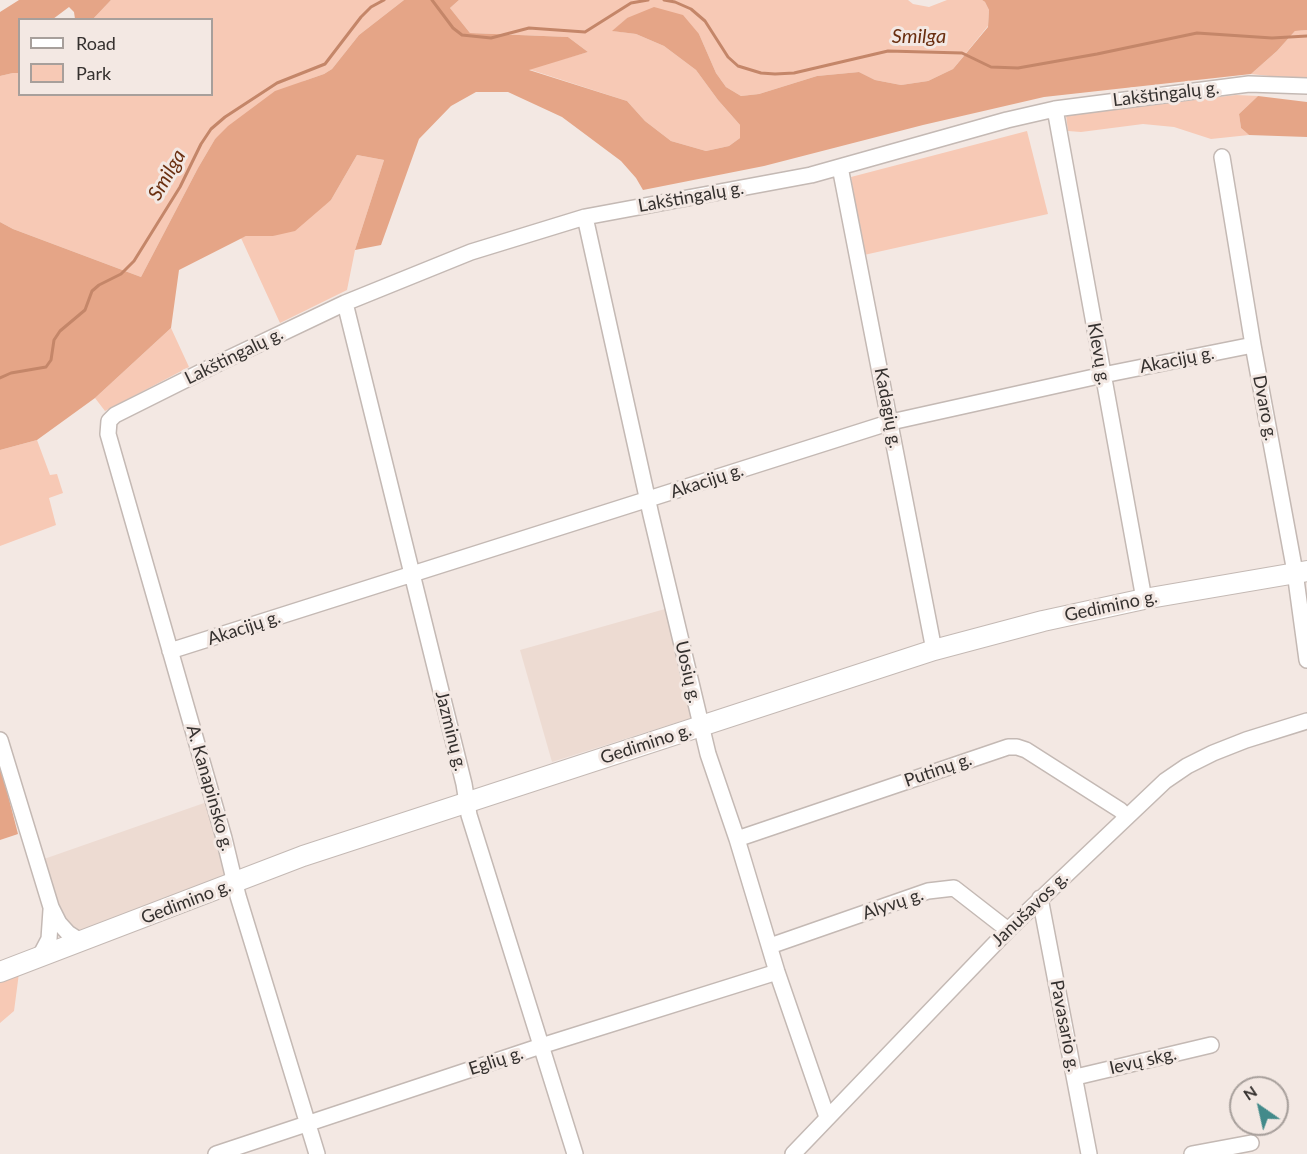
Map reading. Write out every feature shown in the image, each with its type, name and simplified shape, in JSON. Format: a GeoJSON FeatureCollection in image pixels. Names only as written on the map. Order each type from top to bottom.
{"type":"FeatureCollection","features":[{"type":"Feature","properties":{"kind":"main road","name":"Gedimino g."},"geometry":{"type":"LineString","coordinates":[[0,972],[303,856],[934,650],[1043,621],[1144,599],[1301,571]]}},
{"type":"Feature","properties":{"kind":"street","name":"Lakštingalų g."},"geometry":{"type":"LineString","coordinates":[[109,422],[115,415],[210,367],[345,303],[471,252],[585,217],[782,181],[1055,109],[1249,84],[1307,86]]}},
{"type":"Feature","properties":{"kind":"street","name":"Klevų g."},"geometry":{"type":"LineString","coordinates":[[1055,109],[1144,599]]}},
{"type":"Feature","properties":{"kind":"street","name":"Dvaro g."},"geometry":{"type":"LineString","coordinates":[[1222,157],[1253,345],[1301,571],[1307,660]]}},
{"type":"Feature","properties":{"kind":"street","name":"Kadagių g."},"geometry":{"type":"LineString","coordinates":[[840,167],[934,650]]}},
{"type":"Feature","properties":{"kind":"street","name":"Uosių g."},"geometry":{"type":"LineString","coordinates":[[585,217],[708,754],[737,839],[777,972],[827,1117]]}},
{"type":"Feature","properties":{"kind":"street","name":"Jazminų g."},"geometry":{"type":"LineString","coordinates":[[345,303],[464,783],[467,803],[575,1154]]}},
{"type":"Feature","properties":{"kind":"street","name":"Akacijų g."},"geometry":{"type":"LineString","coordinates":[[170,651],[891,422],[1103,375],[1253,345]]}},
{"type":"Feature","properties":{"kind":"street","name":"A. Kanapinsko g."},"geometry":{"type":"LineString","coordinates":[[109,422],[108,434],[238,896],[317,1154]]}},
{"type":"Feature","properties":{"kind":"street","name":"Janušavos g."},"geometry":{"type":"LineString","coordinates":[[793,1154],[1008,930],[1165,781],[1187,766],[1246,740],[1307,721]]}},
{"type":"Feature","properties":{"kind":"street"},"geometry":{"type":"LineString","coordinates":[[0,740],[51,907],[59,923],[68,933],[82,942]]}},
{"type":"Feature","properties":{"kind":"street","name":"Putinų g."},"geometry":{"type":"LineString","coordinates":[[737,839],[1008,747],[1026,750],[1120,810],[1127,817]]}},
{"type":"Feature","properties":{"kind":"street","name":"Alyvų g."},"geometry":{"type":"LineString","coordinates":[[770,946],[928,891],[954,888],[1008,930]]}},
{"type":"Feature","properties":{"kind":"street","name":"Pavasario g."},"geometry":{"type":"LineString","coordinates":[[1040,898],[1089,1154]]}},
{"type":"Feature","properties":{"kind":"street"},"geometry":{"type":"LineString","coordinates":[[39,958],[49,939],[51,907]]}},
{"type":"Feature","properties":{"kind":"street","name":"Eglių g."},"geometry":{"type":"LineString","coordinates":[[216,1154],[541,1046],[777,972]]}},
{"type":"Feature","properties":{"kind":"street","name":"Ievų skg."},"geometry":{"type":"LineString","coordinates":[[1076,1077],[1211,1045]]}},
{"type":"Feature","properties":{"kind":"street"},"geometry":{"type":"LineString","coordinates":[[1192,1154],[1251,1143]]}},
{"type":"Feature","properties":{"kind":"shaded area"},"geometry":{"type":"Polygon","coordinates":[[[19,0],[111,0],[94,18],[75,18],[74,12],[69,7],[54,18],[18,18],[18,73],[0,76],[0,12],[19,0]]]}},
{"type":"Feature","properties":{"kind":"shaded area"},"geometry":{"type":"Polygon","coordinates":[[[404,0],[459,0],[450,8],[470,33],[568,37],[588,52],[529,70],[627,101],[645,121],[671,141],[706,151],[729,146],[740,138],[740,125],[696,70],[664,46],[636,34],[612,31],[627,18],[654,7],[683,15],[699,34],[716,73],[726,87],[741,96],[759,94],[817,76],[859,72],[875,80],[901,85],[928,81],[953,69],[988,27],[989,10],[982,0],[1307,0],[1307,30],[1295,31],[1251,74],[1044,97],[764,166],[643,190],[621,161],[562,117],[508,92],[476,92],[451,106],[419,139],[381,245],[355,250],[384,160],[357,155],[331,200],[295,231],[273,236],[246,236],[179,270],[171,328],[95,398],[37,440],[0,450],[0,222],[141,277],[215,139],[228,126],[275,91],[332,69],[359,35],[404,0]]]}},
{"type":"Feature","properties":{"kind":"shaded area"},"geometry":{"type":"Polygon","coordinates":[[[1258,96],[1307,102],[1307,137],[1249,135],[1241,128],[1239,114],[1258,96]]]}},
{"type":"Feature","properties":{"kind":"shaded area"},"geometry":{"type":"Polygon","coordinates":[[[665,609],[691,718],[552,762],[520,650],[665,609]]]}},
{"type":"Feature","properties":{"kind":"shaded area"},"geometry":{"type":"Polygon","coordinates":[[[0,764],[18,834],[0,840],[0,764]]]}},
{"type":"Feature","properties":{"kind":"shaded area"},"geometry":{"type":"Polygon","coordinates":[[[207,802],[231,877],[67,940],[44,859],[207,802]]]}},
{"type":"Feature","properties":{"kind":"green space"},"geometry":{"type":"Polygon","coordinates":[[[111,0],[404,0],[359,35],[332,69],[304,81],[215,139],[141,277],[0,222],[0,76],[18,73],[18,96],[213,96],[213,18],[94,18],[111,0]]]}},
{"type":"Feature","properties":{"kind":"green space"},"geometry":{"type":"Polygon","coordinates":[[[459,0],[908,0],[913,4],[929,7],[947,0],[982,0],[989,10],[988,26],[953,69],[928,81],[901,85],[875,80],[859,72],[817,76],[759,94],[741,96],[726,87],[716,73],[699,34],[627,18],[613,31],[636,34],[664,46],[696,70],[740,125],[740,138],[729,146],[706,151],[671,141],[645,121],[627,101],[528,69],[588,52],[568,37],[470,33],[450,8],[459,0]]]}},
{"type":"Feature","properties":{"kind":"green space"},"geometry":{"type":"Polygon","coordinates":[[[1307,30],[1307,80],[1251,74],[1295,31],[1307,30]]]}},
{"type":"Feature","properties":{"kind":"green space"},"geometry":{"type":"Polygon","coordinates":[[[1236,95],[1258,96],[1239,114],[1241,128],[1249,135],[1211,139],[1174,127],[1143,124],[1081,132],[1068,131],[1066,115],[1236,95]]]}},
{"type":"Feature","properties":{"kind":"green space"},"geometry":{"type":"Polygon","coordinates":[[[1027,131],[1048,214],[864,255],[851,177],[1027,131]]]}},
{"type":"Feature","properties":{"kind":"green space"},"geometry":{"type":"Polygon","coordinates":[[[357,155],[384,160],[355,250],[347,290],[280,323],[241,238],[273,236],[331,200],[357,155]]]}},
{"type":"Feature","properties":{"kind":"green space"},"geometry":{"type":"Polygon","coordinates":[[[171,328],[189,367],[105,411],[95,398],[171,328]]]}},
{"type":"Feature","properties":{"kind":"green space"},"geometry":{"type":"Polygon","coordinates":[[[37,440],[50,475],[57,474],[63,493],[49,498],[56,525],[0,546],[0,450],[37,440]]]}},
{"type":"Feature","properties":{"kind":"green space"},"geometry":{"type":"Polygon","coordinates":[[[0,972],[19,973],[14,1011],[0,1023],[0,972]]]}},
{"type":"Feature","properties":{"kind":"waterway","name":"Smilga"},"geometry":{"type":"LineString","coordinates":[[0,378],[11,373],[46,367],[51,360],[54,340],[60,331],[85,310],[92,291],[121,274],[134,261],[180,187],[211,129],[225,117],[277,83],[325,64],[361,17],[371,7],[384,0]]}},
{"type":"Feature","properties":{"kind":"waterway","name":"Smilga"},"geometry":{"type":"LineString","coordinates":[[432,0],[453,28],[462,35],[491,38],[529,28],[585,32],[631,3],[648,0]]}},
{"type":"Feature","properties":{"kind":"waterway","name":"Smilga"},"geometry":{"type":"LineString","coordinates":[[664,0],[691,9],[705,21],[728,57],[738,66],[761,73],[775,74],[794,73],[888,51],[962,53],[991,67],[1018,68],[1197,33],[1272,38],[1307,36]]}}]}
